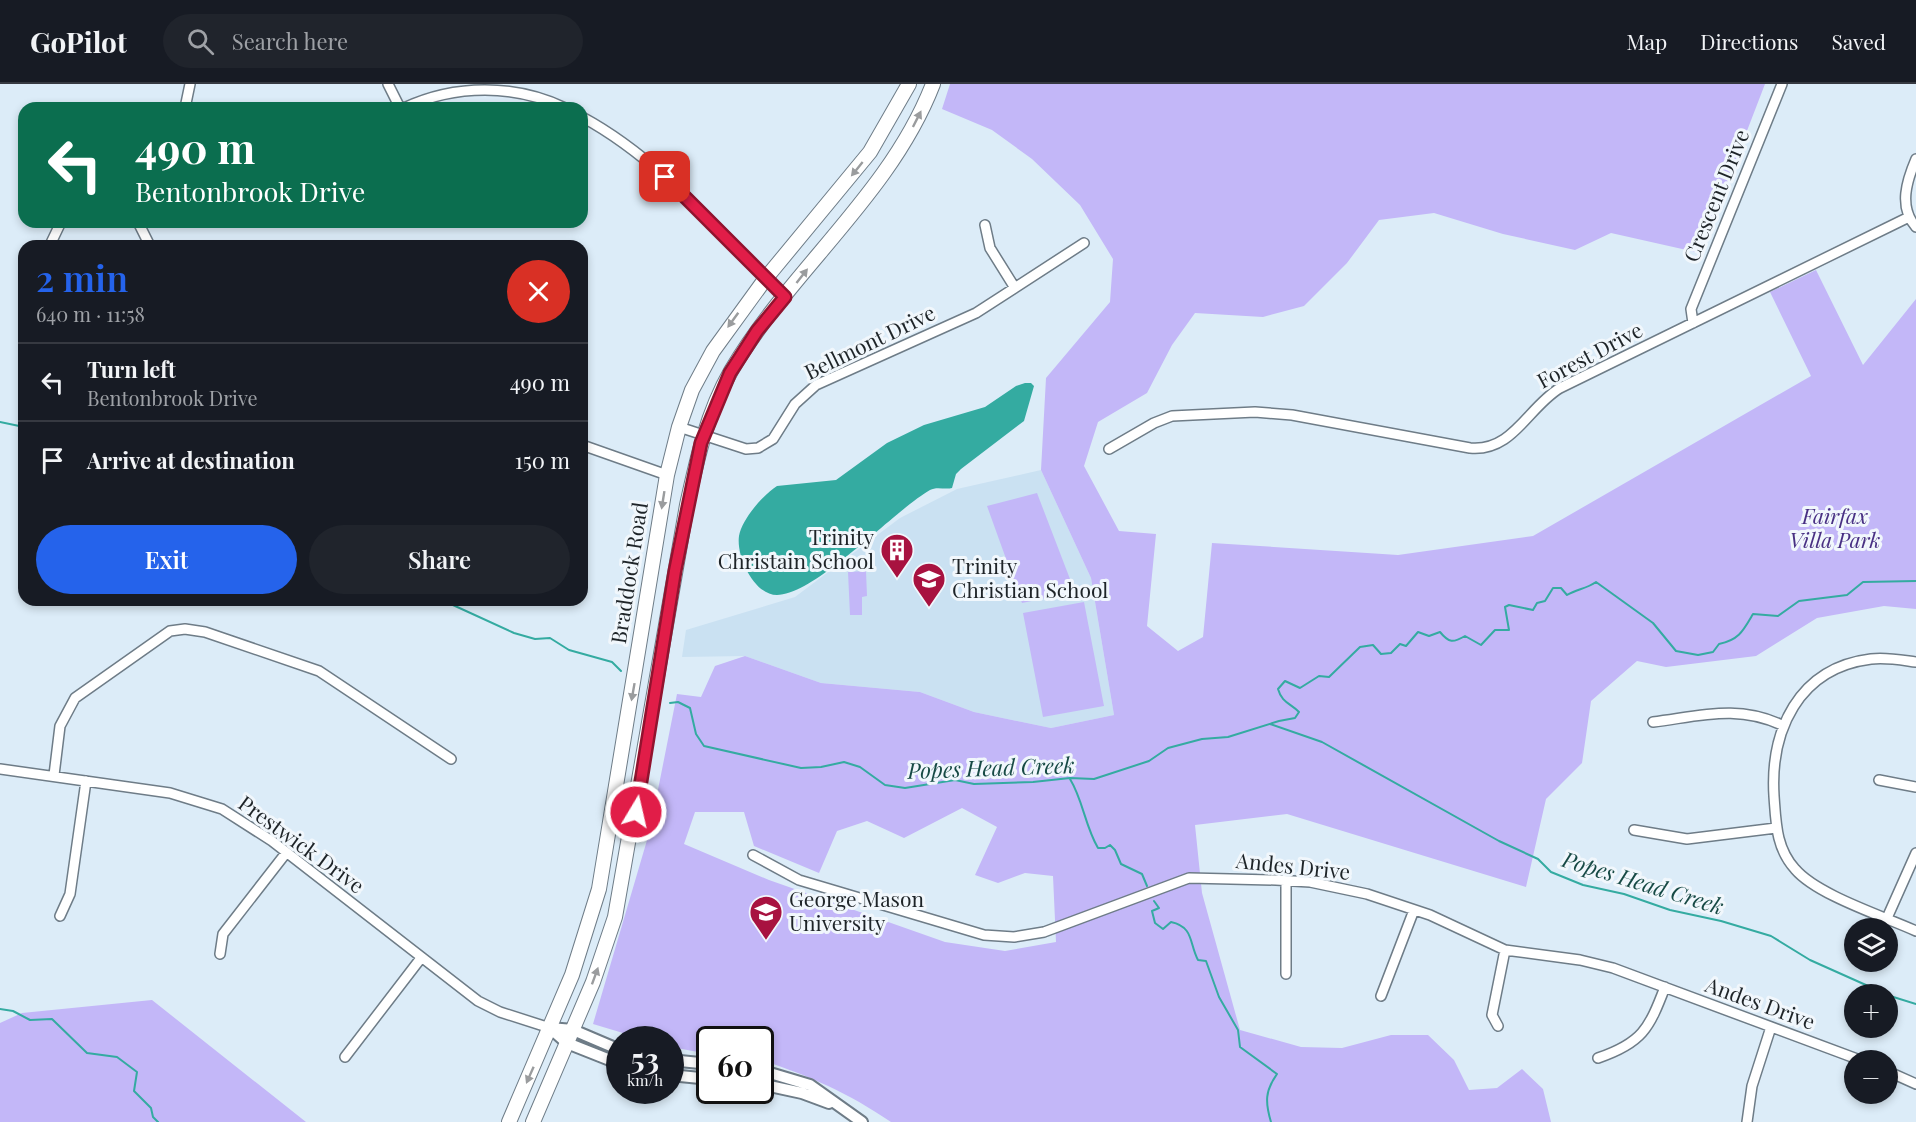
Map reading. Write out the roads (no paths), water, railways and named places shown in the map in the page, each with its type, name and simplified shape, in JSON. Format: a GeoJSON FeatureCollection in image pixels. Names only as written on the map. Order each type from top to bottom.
{"type":"FeatureCollection","features":[{"type":"Feature","properties":{"kind":"main road","name":"Braddock Road"},"geometry":{"type":"LineString","coordinates":[[509,1122],[582,951],[599,889],[667,476],[679,427],[692,390],[713,351],[766,278],[870,153],[909,84]]}},
{"type":"Feature","properties":{"kind":"main road","name":"Braddock Road"},"geometry":{"type":"LineString","coordinates":[[533,1122],[604,953],[620,898],[683,527],[704,436],[730,373],[757,331],[891,163],[918,117],[933,84]]}},
{"type":"Feature","properties":{"kind":"street"},"geometry":{"type":"LineString","coordinates":[[187,102],[190,84]]}},
{"type":"Feature","properties":{"kind":"street"},"geometry":{"type":"LineString","coordinates":[[388,84],[397,102]]}},
{"type":"Feature","properties":{"kind":"street","name":"Crescent Drive"},"geometry":{"type":"LineString","coordinates":[[1693,323],[1691,309],[1782,84]]}},
{"type":"Feature","properties":{"kind":"street"},"geometry":{"type":"LineString","coordinates":[[421,102],[440,95],[492,87],[531,93],[551,102]]}},
{"type":"Feature","properties":{"kind":"street"},"geometry":{"type":"LineString","coordinates":[[588,121],[633,150],[665,177],[785,297]]}},
{"type":"Feature","properties":{"kind":"street"},"geometry":{"type":"LineString","coordinates":[[1916,159],[1907,185],[1906,202],[1909,217],[1916,226]]}},
{"type":"Feature","properties":{"kind":"street","name":"Forest Drive"},"geometry":{"type":"LineString","coordinates":[[1109,449],[1154,423],[1172,416],[1255,412],[1292,415],[1470,448],[1487,448],[1505,441],[1539,404],[1560,387],[1909,217]]}},
{"type":"Feature","properties":{"kind":"street"},"geometry":{"type":"LineString","coordinates":[[985,225],[990,248],[1016,288]]}},
{"type":"Feature","properties":{"kind":"street","name":"Bellmont Drive"},"geometry":{"type":"LineString","coordinates":[[679,427],[746,449],[765,445],[772,439],[795,404],[816,385],[976,313],[1084,243]]}},
{"type":"Feature","properties":{"kind":"street"},"geometry":{"type":"LineString","coordinates":[[588,447],[667,476]]}},
{"type":"Feature","properties":{"kind":"street"},"geometry":{"type":"LineString","coordinates":[[54,776],[60,726],[75,698],[170,632],[185,629],[205,632],[319,671],[451,759]]}},
{"type":"Feature","properties":{"kind":"street"},"geometry":{"type":"LineString","coordinates":[[1916,662],[1881,658],[1864,660],[1821,677],[1801,694],[1784,726],[1773,765],[1776,828],[1785,855],[1802,876],[1822,890],[1887,918],[1916,853]]}},
{"type":"Feature","properties":{"kind":"street"},"geometry":{"type":"LineString","coordinates":[[1653,722],[1743,712],[1761,716],[1784,726]]}},
{"type":"Feature","properties":{"kind":"street","name":"Prestwick Drive"},"geometry":{"type":"LineString","coordinates":[[0,769],[170,793],[202,801],[242,820],[486,1006],[550,1028]]}},
{"type":"Feature","properties":{"kind":"street"},"geometry":{"type":"LineString","coordinates":[[1879,780],[1916,787]]}},
{"type":"Feature","properties":{"kind":"street"},"geometry":{"type":"LineString","coordinates":[[60,916],[70,894],[86,781]]}},
{"type":"Feature","properties":{"kind":"street"},"geometry":{"type":"LineString","coordinates":[[1634,830],[1687,838],[1776,828]]}},
{"type":"Feature","properties":{"kind":"street"},"geometry":{"type":"LineString","coordinates":[[220,954],[224,934],[286,853]]}},
{"type":"Feature","properties":{"kind":"street","name":"Andes Drive"},"geometry":{"type":"LineString","coordinates":[[753,855],[799,880],[967,931],[1001,937],[1044,932],[1189,878],[1286,880],[1335,886],[1414,910],[1505,950],[1594,963],[1844,1054]]}},
{"type":"Feature","properties":{"kind":"street"},"geometry":{"type":"LineString","coordinates":[[1286,880],[1286,975]]}},
{"type":"Feature","properties":{"kind":"street"},"geometry":{"type":"LineString","coordinates":[[1381,996],[1414,910]]}},
{"type":"Feature","properties":{"kind":"street"},"geometry":{"type":"LineString","coordinates":[[1898,923],[1916,931]]}},
{"type":"Feature","properties":{"kind":"street"},"geometry":{"type":"LineString","coordinates":[[1497,1026],[1492,1015],[1505,950]]}},
{"type":"Feature","properties":{"kind":"street"},"geometry":{"type":"LineString","coordinates":[[345,1057],[421,958]]}},
{"type":"Feature","properties":{"kind":"street"},"geometry":{"type":"LineString","coordinates":[[1598,1058],[1626,1047],[1640,1038],[1652,1022],[1665,987]]}},
{"type":"Feature","properties":{"kind":"street"},"geometry":{"type":"LineString","coordinates":[[1747,1122],[1752,1086],[1772,1027]]}},
{"type":"Feature","properties":{"kind":"street"},"geometry":{"type":"LineString","coordinates":[[550,1028],[573,1030],[606,1044]]}},
{"type":"Feature","properties":{"kind":"street"},"geometry":{"type":"LineString","coordinates":[[550,1028],[567,1043],[606,1058]]}},
{"type":"Feature","properties":{"kind":"street"},"geometry":{"type":"LineString","coordinates":[[774,1074],[810,1085],[862,1122]]}},
{"type":"Feature","properties":{"kind":"street"},"geometry":{"type":"LineString","coordinates":[[1898,1076],[1916,1084]]}},
{"type":"Feature","properties":{"kind":"street"},"geometry":{"type":"LineString","coordinates":[[774,1087],[802,1093],[843,1109]]}},
{"type":"Feature","properties":{"kind":"waterway","name":"Popes Head Creek"},"geometry":{"type":"LineString","coordinates":[[0,422],[18,426]]}},
{"type":"Feature","properties":{"kind":"waterway","name":"Popes Head Creek"},"geometry":{"type":"LineString","coordinates":[[670,703],[678,702],[690,708],[696,734],[704,746],[801,768],[844,762],[860,767],[885,785],[905,788],[955,780],[974,784],[1070,778],[1094,779],[1149,761],[1168,748],[1202,739],[1228,737],[1295,718],[1299,712],[1284,700],[1278,689],[1285,681],[1300,688],[1319,676],[1329,677],[1360,647],[1373,645],[1381,654],[1391,653],[1400,644],[1406,646],[1418,632],[1429,636],[1440,632],[1451,641],[1465,636],[1481,645],[1495,630],[1509,630],[1505,607],[1509,605],[1533,610],[1537,603],[1545,601],[1553,588],[1561,588],[1567,595],[1596,582],[1653,623],[1676,651],[1698,655],[1713,652],[1719,644],[1736,637],[1753,614],[1778,616],[1799,601],[1847,595],[1863,582],[1916,581]]}},
{"type":"Feature","properties":{"kind":"waterway","name":"Popes Head Creek"},"geometry":{"type":"LineString","coordinates":[[455,606],[514,633],[535,639],[550,638],[569,650],[612,662],[621,671]]}},
{"type":"Feature","properties":{"kind":"waterway","name":"Popes Head Creek"},"geometry":{"type":"LineString","coordinates":[[1270,724],[1322,742],[1499,841],[1538,859],[1551,872],[1583,885],[1624,894],[1670,910],[1721,921],[1771,936],[1810,960],[1864,984]]}},
{"type":"Feature","properties":{"kind":"waterway"},"geometry":{"type":"LineString","coordinates":[[1070,779],[1098,848],[1110,845],[1115,850],[1121,864],[1142,874],[1147,886]]}},
{"type":"Feature","properties":{"kind":"waterway"},"geometry":{"type":"LineString","coordinates":[[1154,901],[1159,908],[1152,911],[1155,923],[1163,929],[1171,922],[1184,928],[1190,936],[1198,960],[1206,961],[1219,997],[1238,1030],[1240,1047],[1277,1074],[1267,1097],[1271,1122]]}},
{"type":"Feature","properties":{"kind":"waterway","name":"Popes Head Creek"},"geometry":{"type":"LineString","coordinates":[[1898,998],[1916,1004]]}},
{"type":"Feature","properties":{"kind":"waterway"},"geometry":{"type":"LineString","coordinates":[[0,1009],[13,1011],[30,1020],[52,1019],[87,1053],[117,1057],[137,1072],[134,1091],[151,1108],[153,1117],[158,1122]]}},
{"type":"Feature","properties":{"kind":"place","name":"Trinity Christain School"},"geometry":{"type":"Point","coordinates":[897,579]}},
{"type":"Feature","properties":{"kind":"place","name":"Trinity Christian School"},"geometry":{"type":"Point","coordinates":[929,608]}},
{"type":"Feature","properties":{"kind":"place","name":"George Mason University"},"geometry":{"type":"Point","coordinates":[766,941]}},
{"type":"Feature","properties":{"kind":"park label","name":"Fairfax Villa Park"},"geometry":{"type":"Point","coordinates":[1835,529]}}]}
